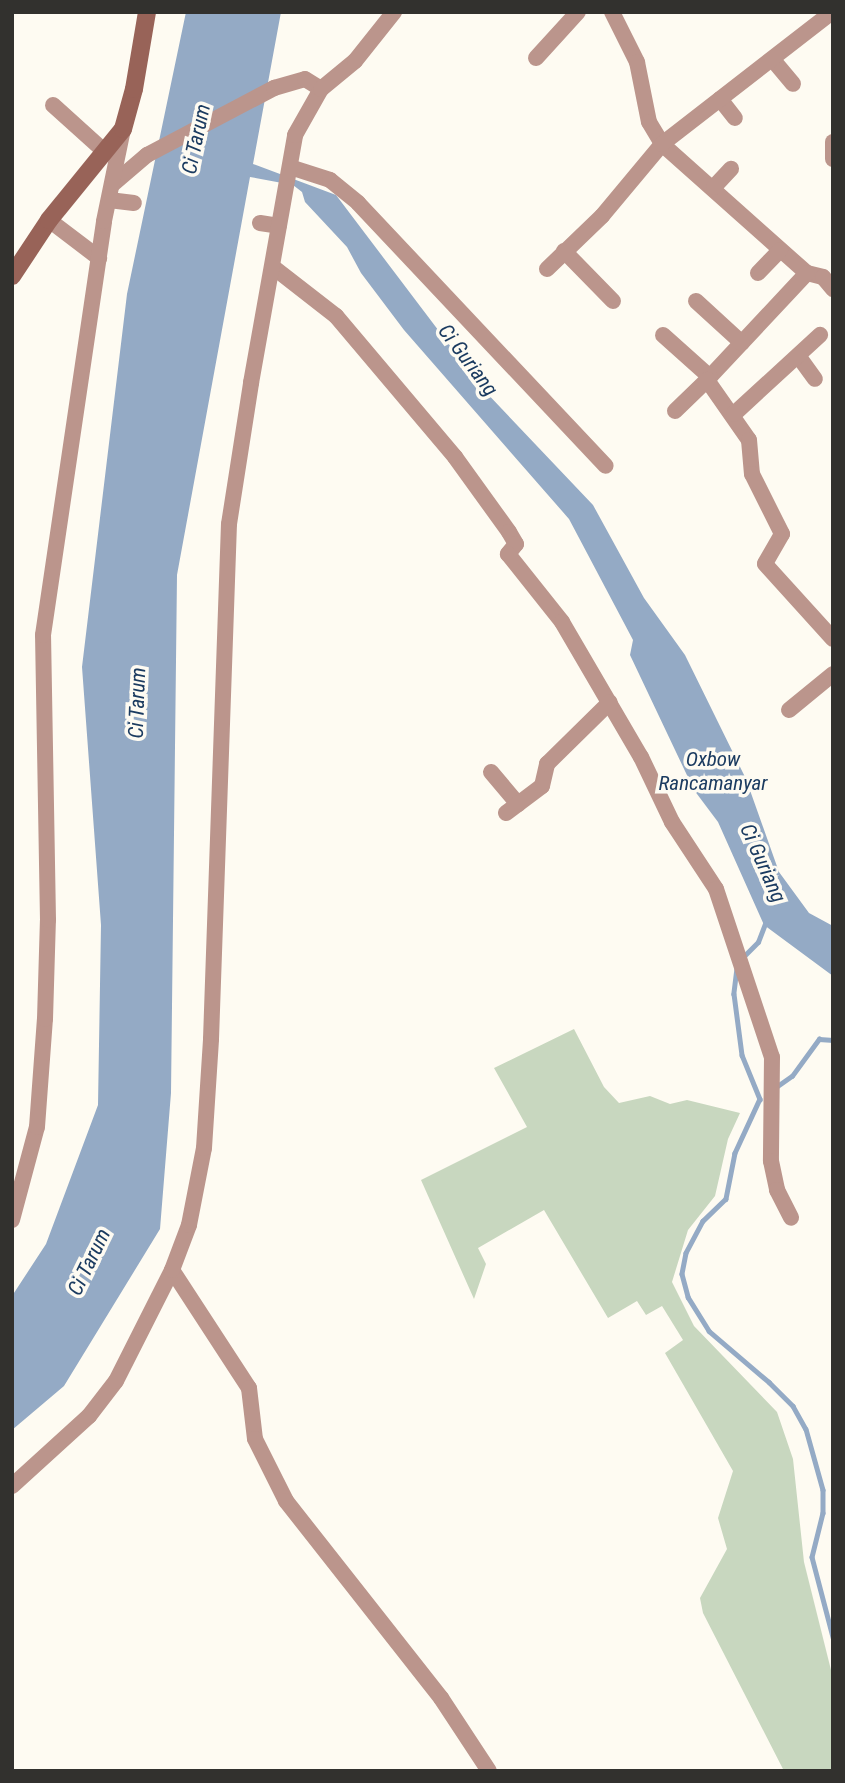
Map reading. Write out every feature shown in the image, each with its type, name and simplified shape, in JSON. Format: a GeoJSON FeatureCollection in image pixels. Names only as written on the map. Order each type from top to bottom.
{"type":"FeatureCollection","features":[{"type":"Feature","properties":{"kind":"street"},"geometry":{"type":"LineString","coordinates":[[12,1220],[16,1195],[37,1127],[42,1064],[48,920],[43,635],[99,258],[113,184],[116,141],[134,89],[146,12]]}},
{"type":"Feature","properties":{"kind":"street"},"geometry":{"type":"LineString","coordinates":[[12,1486],[89,1416],[116,1381],[172,1269],[189,1225],[204,1148],[229,524],[279,226],[295,135],[321,89],[355,61],[394,12]]}},
{"type":"Feature","properties":{"kind":"street"},"geometry":{"type":"LineString","coordinates":[[536,58],[578,12]]}},
{"type":"Feature","properties":{"kind":"street"},"geometry":{"type":"LineString","coordinates":[[612,12],[637,62],[649,122],[662,144],[714,187],[807,273],[822,277],[833,289]]}},
{"type":"Feature","properties":{"kind":"street"},"geometry":{"type":"LineString","coordinates":[[547,269],[602,216],[662,144],[832,12]]}},
{"type":"Feature","properties":{"kind":"street"},"geometry":{"type":"LineString","coordinates":[[773,60],[793,84]]}},
{"type":"Feature","properties":{"kind":"street"},"geometry":{"type":"LineString","coordinates":[[113,184],[147,155],[274,88],[305,79],[321,89]]}},
{"type":"Feature","properties":{"kind":"street"},"geometry":{"type":"LineString","coordinates":[[720,99],[734,118]]}},
{"type":"Feature","properties":{"kind":"street"},"geometry":{"type":"LineString","coordinates":[[53,105],[116,141],[131,166]]}},
{"type":"Feature","properties":{"kind":"street"},"geometry":{"type":"LineString","coordinates":[[12,276],[49,220],[116,141]]}},
{"type":"Feature","properties":{"kind":"street"},"geometry":{"type":"LineString","coordinates":[[833,142],[833,159]]}},
{"type":"Feature","properties":{"kind":"street"},"geometry":{"type":"LineString","coordinates":[[714,187],[731,169]]}},
{"type":"Feature","properties":{"kind":"street"},"geometry":{"type":"LineString","coordinates":[[289,176],[330,180],[358,203],[606,466]]}},
{"type":"Feature","properties":{"kind":"street"},"geometry":{"type":"LineString","coordinates":[[109,200],[134,203]]}},
{"type":"Feature","properties":{"kind":"street"},"geometry":{"type":"LineString","coordinates":[[49,220],[99,258]]}},
{"type":"Feature","properties":{"kind":"street"},"geometry":{"type":"LineString","coordinates":[[260,223],[279,226]]}},
{"type":"Feature","properties":{"kind":"street"},"geometry":{"type":"LineString","coordinates":[[758,273],[780,250]]}},
{"type":"Feature","properties":{"kind":"street"},"geometry":{"type":"LineString","coordinates":[[564,251],[613,301]]}},
{"type":"Feature","properties":{"kind":"street"},"geometry":{"type":"LineString","coordinates":[[273,267],[336,316],[455,457],[513,538],[515,545],[508,554],[562,622],[610,702],[672,822],[716,889],[772,1057],[772,1176],[791,1218]]}},
{"type":"Feature","properties":{"kind":"street"},"geometry":{"type":"LineString","coordinates":[[675,411],[807,273]]}},
{"type":"Feature","properties":{"kind":"street"},"geometry":{"type":"LineString","coordinates":[[696,301],[742,343]]}},
{"type":"Feature","properties":{"kind":"street"},"geometry":{"type":"LineString","coordinates":[[663,335],[708,378],[750,440],[752,474],[782,534],[765,564],[833,639]]}},
{"type":"Feature","properties":{"kind":"street"},"geometry":{"type":"LineString","coordinates":[[734,414],[820,335]]}},
{"type":"Feature","properties":{"kind":"street"},"geometry":{"type":"LineString","coordinates":[[799,357],[815,379]]}},
{"type":"Feature","properties":{"kind":"street"},"geometry":{"type":"LineString","coordinates":[[789,710],[833,674]]}},
{"type":"Feature","properties":{"kind":"street"},"geometry":{"type":"LineString","coordinates":[[491,772],[512,808],[542,786],[547,778],[547,764],[610,702]]}},
{"type":"Feature","properties":{"kind":"street"},"geometry":{"type":"LineString","coordinates":[[172,1269],[250,1388],[255,1439],[286,1501],[441,1698],[489,1771]]}},
{"type":"Feature","properties":{"kind":"green space"},"geometry":{"type":"Polygon","coordinates":[[[574,1029],[604,1087],[619,1103],[650,1096],[670,1104],[687,1100],[740,1113],[728,1139],[715,1196],[688,1230],[672,1282],[694,1326],[777,1412],[793,1459],[804,1562],[833,1678],[833,1771],[784,1771],[703,1613],[700,1598],[727,1549],[718,1518],[733,1471],[665,1353],[683,1340],[662,1306],[646,1315],[637,1301],[608,1318],[544,1210],[478,1248],[486,1264],[474,1299],[421,1180],[527,1127],[494,1068],[574,1029]]]}},
{"type":"Feature","properties":{"kind":"water"},"geometry":{"type":"Polygon","coordinates":[[[186,12],[281,12],[253,164],[336,195],[482,388],[593,505],[644,598],[685,655],[746,779],[779,872],[809,913],[833,926],[833,976],[764,925],[718,822],[694,790],[630,655],[633,640],[569,519],[404,330],[361,273],[347,247],[305,202],[302,192],[293,185],[250,177],[177,575],[171,1093],[160,1229],[64,1386],[12,1430],[12,1296],[46,1244],[98,1105],[101,925],[82,667],[127,294],[186,12]]]}},
{"type":"Feature","properties":{"kind":"waterway","name":"Ci Guriang"},"geometry":{"type":"LineString","coordinates":[[743,957],[758,942],[766,921]]}},
{"type":"Feature","properties":{"kind":"waterway","name":"Ci Guriang"},"geometry":{"type":"LineString","coordinates":[[737,968],[734,994],[742,1055],[760,1099],[735,1153],[726,1199],[703,1221],[686,1253],[682,1274],[688,1297],[709,1331],[793,1406],[806,1429],[823,1490],[823,1513],[812,1557],[833,1637]]}},
{"type":"Feature","properties":{"kind":"waterway"},"geometry":{"type":"LineString","coordinates":[[776,1087],[792,1076],[819,1039],[833,1040]]}},
{"type":"Feature","properties":{"kind":"water label","name":"Ci Tarum"},"geometry":{"type":"Point","coordinates":[196,139]}},
{"type":"Feature","properties":{"kind":"water label","name":"Ci Tarum"},"geometry":{"type":"Point","coordinates":[137,703]}},
{"type":"Feature","properties":{"kind":"water label","name":"Oxbow Rancamanyar"},"geometry":{"type":"Point","coordinates":[713,771]}},
{"type":"Feature","properties":{"kind":"water label","name":"Ci Tarum"},"geometry":{"type":"Point","coordinates":[89,1262]}}]}
